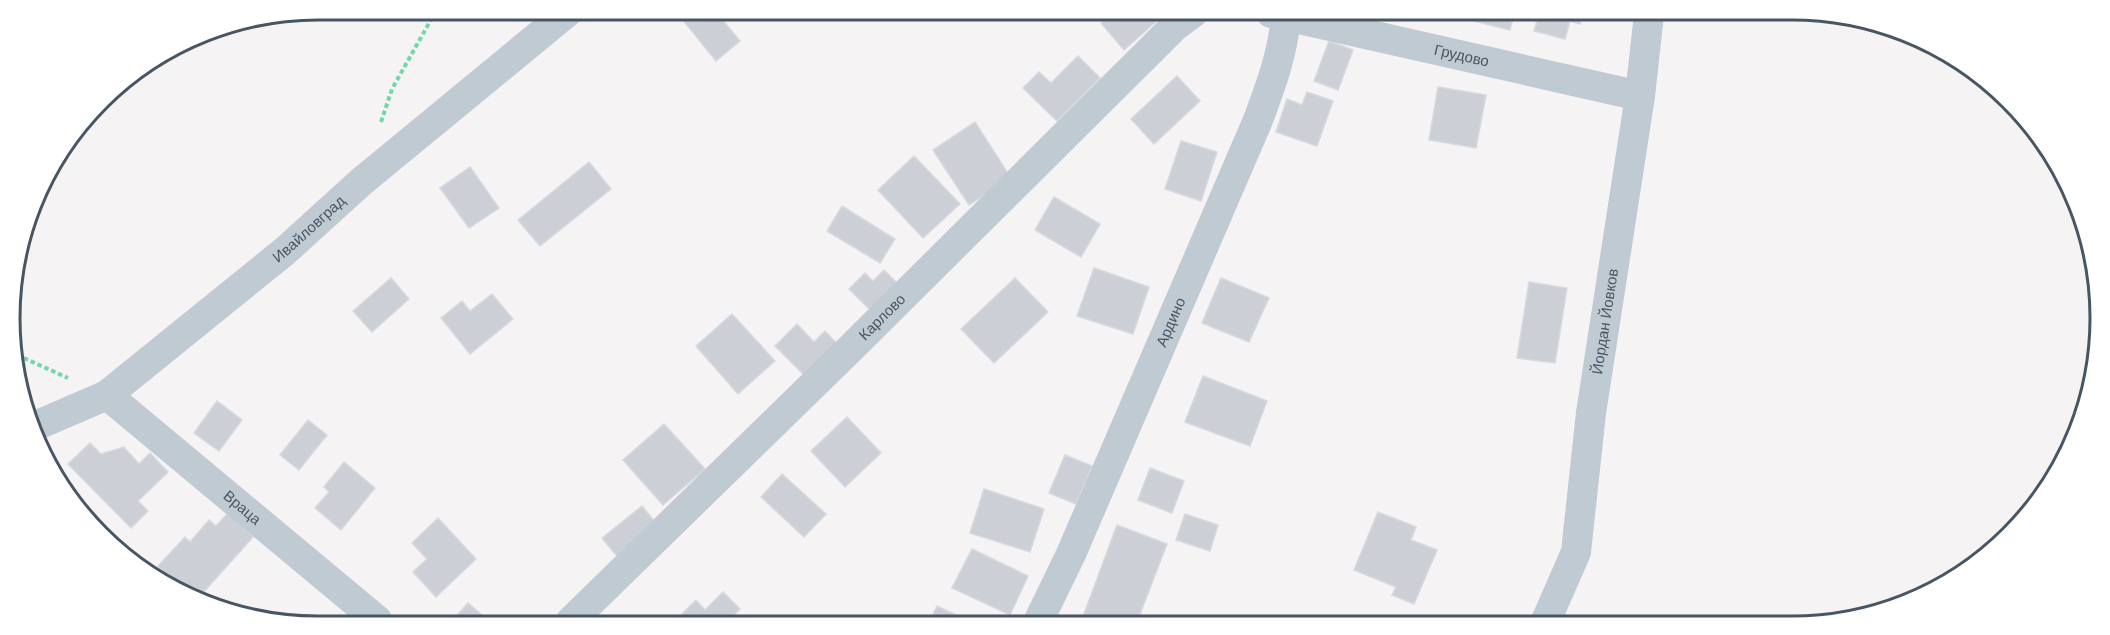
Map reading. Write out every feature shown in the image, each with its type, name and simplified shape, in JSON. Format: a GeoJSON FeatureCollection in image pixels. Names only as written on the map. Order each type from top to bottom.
{"type":"FeatureCollection","features":[{"type":"Feature","properties":{"kind":"street","name":"Ивайловград"},"geometry":{"type":"LineString","coordinates":[[39,424],[107,395],[285,251],[361,182],[558,20]]}},
{"type":"Feature","properties":{"kind":"street","name":"Карлово"},"geometry":{"type":"LineString","coordinates":[[576,616],[1183,20]]}},
{"type":"Feature","properties":{"kind":"street","name":"Ардино"},"geometry":{"type":"LineString","coordinates":[[1041,616],[1071,554],[1258,120],[1284,42],[1282,20]]}},
{"type":"Feature","properties":{"kind":"street","name":"Грудово"},"geometry":{"type":"LineString","coordinates":[[1307,20],[1640,96]]}},
{"type":"Feature","properties":{"kind":"street","name":"Йордан Йовков"},"geometry":{"type":"LineString","coordinates":[[1548,616],[1576,552],[1592,414],[1640,96],[1648,20]]}},
{"type":"Feature","properties":{"kind":"street","name":"Враца"},"geometry":{"type":"LineString","coordinates":[[107,395],[372,616]]}},
{"type":"Feature","properties":{"kind":"path"},"geometry":{"type":"LineString","coordinates":[[379,130],[392,89],[431,20]]}},
{"type":"Feature","properties":{"kind":"path"},"geometry":{"type":"LineString","coordinates":[[22,357],[107,395]]}},
{"type":"Feature","properties":{"kind":"building"},"geometry":{"type":"Polygon","coordinates":[[[683,20],[722,20],[740,41],[716,61],[683,20]]]}},
{"type":"Feature","properties":{"kind":"building"},"geometry":{"type":"Polygon","coordinates":[[[1104,20],[1158,20],[1124,50],[1101,23],[1104,20]]]}},
{"type":"Feature","properties":{"kind":"building"},"geometry":{"type":"Polygon","coordinates":[[[1470,20],[1512,20],[1510,30],[1470,20]]]}},
{"type":"Feature","properties":{"kind":"building"},"geometry":{"type":"Polygon","coordinates":[[[1537,20],[1581,20],[1580,24],[1570,21],[1565,39],[1534,31],[1537,20]]]}},
{"type":"Feature","properties":{"kind":"building"},"geometry":{"type":"Polygon","coordinates":[[[1329,41],[1353,50],[1338,90],[1314,81],[1329,41]]]}},
{"type":"Feature","properties":{"kind":"building"},"geometry":{"type":"Polygon","coordinates":[[[1078,56],[1100,78],[1057,121],[1023,88],[1039,72],[1051,83],[1078,56]]]}},
{"type":"Feature","properties":{"kind":"building"},"geometry":{"type":"Polygon","coordinates":[[[1177,76],[1200,101],[1154,144],[1131,119],[1177,76]]]}},
{"type":"Feature","properties":{"kind":"building"},"geometry":{"type":"Polygon","coordinates":[[[1438,87],[1486,95],[1476,148],[1429,140],[1438,87]]]}},
{"type":"Feature","properties":{"kind":"building"},"geometry":{"type":"Polygon","coordinates":[[[1307,92],[1333,101],[1317,146],[1276,132],[1287,99],[1302,105],[1307,92]]]}},
{"type":"Feature","properties":{"kind":"building"},"geometry":{"type":"Polygon","coordinates":[[[975,122],[1011,178],[969,205],[933,150],[975,122]]]}},
{"type":"Feature","properties":{"kind":"building"},"geometry":{"type":"Polygon","coordinates":[[[1181,141],[1217,152],[1201,201],[1165,189],[1181,141]]]}},
{"type":"Feature","properties":{"kind":"building"},"geometry":{"type":"Polygon","coordinates":[[[914,156],[960,204],[923,238],[878,190],[914,156]]]}},
{"type":"Feature","properties":{"kind":"building"},"geometry":{"type":"Polygon","coordinates":[[[589,162],[611,189],[540,246],[518,220],[589,162]]]}},
{"type":"Feature","properties":{"kind":"building"},"geometry":{"type":"Polygon","coordinates":[[[470,167],[499,208],[469,228],[440,188],[470,167]]]}},
{"type":"Feature","properties":{"kind":"building"},"geometry":{"type":"Polygon","coordinates":[[[1054,197],[1100,224],[1081,257],[1035,230],[1054,197]]]}},
{"type":"Feature","properties":{"kind":"building"},"geometry":{"type":"Polygon","coordinates":[[[842,206],[895,239],[880,263],[827,231],[842,206]]]}},
{"type":"Feature","properties":{"kind":"building"},"geometry":{"type":"Polygon","coordinates":[[[1094,268],[1149,287],[1133,334],[1077,316],[1094,268]]]}},
{"type":"Feature","properties":{"kind":"building"},"geometry":{"type":"Polygon","coordinates":[[[884,270],[901,287],[874,314],[849,289],[865,273],[873,281],[884,270]]]}},
{"type":"Feature","properties":{"kind":"building"},"geometry":{"type":"Polygon","coordinates":[[[391,278],[409,299],[372,332],[353,311],[391,278]]]}},
{"type":"Feature","properties":{"kind":"building"},"geometry":{"type":"Polygon","coordinates":[[[1015,278],[1048,312],[994,363],[961,329],[1015,278]]]}},
{"type":"Feature","properties":{"kind":"building"},"geometry":{"type":"Polygon","coordinates":[[[1221,278],[1269,298],[1249,342],[1202,323],[1221,278]]]}},
{"type":"Feature","properties":{"kind":"building"},"geometry":{"type":"Polygon","coordinates":[[[1529,282],[1567,288],[1555,363],[1517,358],[1529,282]]]}},
{"type":"Feature","properties":{"kind":"building"},"geometry":{"type":"Polygon","coordinates":[[[492,294],[513,319],[470,354],[441,318],[462,301],[470,311],[492,294]]]}},
{"type":"Feature","properties":{"kind":"building"},"geometry":{"type":"Polygon","coordinates":[[[732,314],[775,361],[738,394],[696,346],[732,314]]]}},
{"type":"Feature","properties":{"kind":"building"},"geometry":{"type":"Polygon","coordinates":[[[797,324],[814,342],[825,331],[841,348],[808,379],[775,346],[797,324]]]}},
{"type":"Feature","properties":{"kind":"building"},"geometry":{"type":"Polygon","coordinates":[[[1203,376],[1267,401],[1250,446],[1185,422],[1203,376]]]}},
{"type":"Feature","properties":{"kind":"building"},"geometry":{"type":"Polygon","coordinates":[[[217,401],[242,420],[219,451],[194,433],[217,401]]]}},
{"type":"Feature","properties":{"kind":"building"},"geometry":{"type":"Polygon","coordinates":[[[847,417],[881,453],[845,487],[811,451],[847,417]]]}},
{"type":"Feature","properties":{"kind":"building"},"geometry":{"type":"Polygon","coordinates":[[[308,420],[327,435],[299,470],[280,455],[308,420]]]}},
{"type":"Feature","properties":{"kind":"building"},"geometry":{"type":"Polygon","coordinates":[[[664,424],[705,469],[663,505],[623,460],[664,424]]]}},
{"type":"Feature","properties":{"kind":"building"},"geometry":{"type":"Polygon","coordinates":[[[90,443],[101,454],[124,447],[139,464],[150,453],[168,472],[138,501],[148,511],[131,528],[68,464],[90,443]]]}},
{"type":"Feature","properties":{"kind":"building"},"geometry":{"type":"Polygon","coordinates":[[[1065,455],[1092,466],[1076,504],[1049,493],[1065,455]]]}},
{"type":"Feature","properties":{"kind":"building"},"geometry":{"type":"Polygon","coordinates":[[[344,462],[375,488],[341,530],[315,508],[329,492],[324,487],[344,462]]]}},
{"type":"Feature","properties":{"kind":"building"},"geometry":{"type":"Polygon","coordinates":[[[1150,468],[1184,481],[1172,513],[1138,500],[1150,468]]]}},
{"type":"Feature","properties":{"kind":"building"},"geometry":{"type":"Polygon","coordinates":[[[782,474],[826,514],[804,537],[761,497],[782,474]]]}},
{"type":"Feature","properties":{"kind":"building"},"geometry":{"type":"Polygon","coordinates":[[[984,489],[1044,509],[1030,552],[970,533],[984,489]]]}},
{"type":"Feature","properties":{"kind":"building"},"geometry":{"type":"Polygon","coordinates":[[[642,506],[660,528],[621,561],[602,538],[642,506]]]}},
{"type":"Feature","properties":{"kind":"building"},"geometry":{"type":"Polygon","coordinates":[[[1378,512],[1416,527],[1411,540],[1437,550],[1414,604],[1392,595],[1396,587],[1354,570],[1378,512]]]}},
{"type":"Feature","properties":{"kind":"building"},"geometry":{"type":"Polygon","coordinates":[[[228,513],[253,537],[203,593],[171,577],[158,566],[185,537],[190,542],[209,520],[216,526],[228,513]]]}},
{"type":"Feature","properties":{"kind":"building"},"geometry":{"type":"Polygon","coordinates":[[[1185,514],[1218,525],[1210,551],[1176,540],[1185,514]]]}},
{"type":"Feature","properties":{"kind":"building"},"geometry":{"type":"Polygon","coordinates":[[[438,518],[476,559],[436,597],[413,572],[427,559],[412,543],[438,518]]]}},
{"type":"Feature","properties":{"kind":"building"},"geometry":{"type":"Polygon","coordinates":[[[1117,525],[1167,544],[1139,616],[1083,616],[1117,525]]]}},
{"type":"Feature","properties":{"kind":"building"},"geometry":{"type":"Polygon","coordinates":[[[972,549],[1028,576],[1010,615],[952,588],[972,549]]]}},
{"type":"Feature","properties":{"kind":"building"},"geometry":{"type":"Polygon","coordinates":[[[723,592],[740,609],[733,616],[680,616],[696,600],[705,610],[723,592]]]}},
{"type":"Feature","properties":{"kind":"building"},"geometry":{"type":"Polygon","coordinates":[[[468,603],[483,616],[457,616],[468,603]]]}},
{"type":"Feature","properties":{"kind":"building"},"geometry":{"type":"Polygon","coordinates":[[[937,606],[958,616],[932,616],[937,606]]]}}]}
